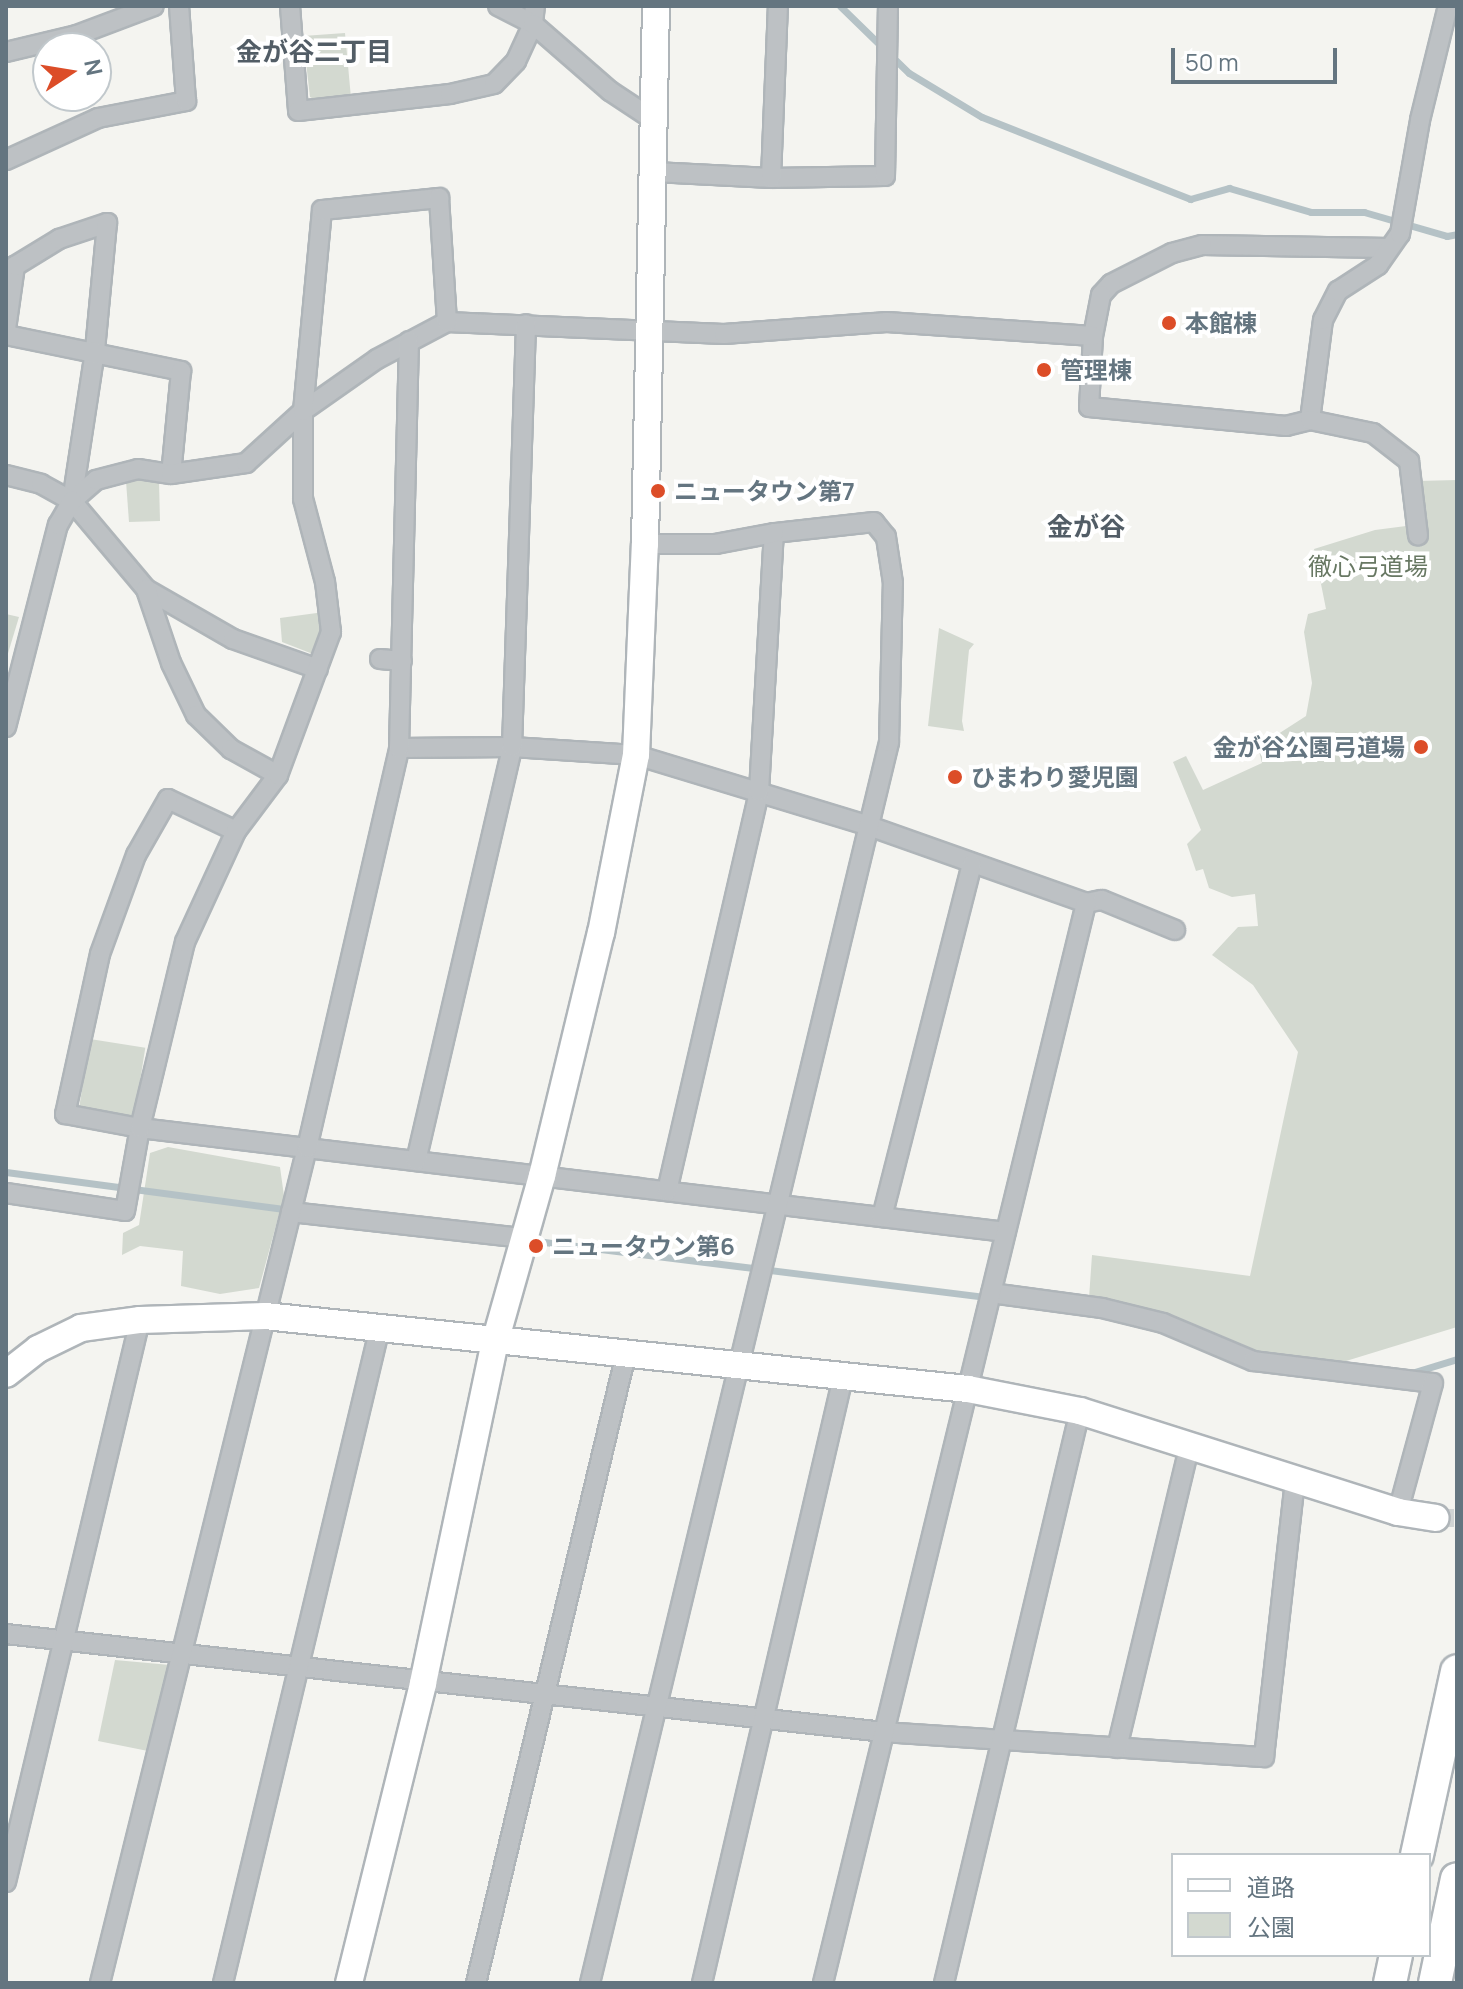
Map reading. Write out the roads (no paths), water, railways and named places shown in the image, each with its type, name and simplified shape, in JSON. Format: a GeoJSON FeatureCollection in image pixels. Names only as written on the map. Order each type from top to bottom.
{"type":"FeatureCollection","features":[{"type":"Feature","properties":{"kind":"highway"},"geometry":{"type":"LineString","coordinates":[[1417,1853],[1457,1671]]}},
{"type":"Feature","properties":{"kind":"highway"},"geometry":{"type":"LineString","coordinates":[[1435,1983],[1457,1879]]}},
{"type":"Feature","properties":{"kind":"highway"},"geometry":{"type":"LineString","coordinates":[[1390,1983],[1396,1957]]}},
{"type":"Feature","properties":{"kind":"street"},"geometry":{"type":"LineString","coordinates":[[6,52],[77,35],[154,6]]}},
{"type":"Feature","properties":{"kind":"street"},"geometry":{"type":"LineString","coordinates":[[6,160],[98,118],[186,101],[179,6]]}},
{"type":"Feature","properties":{"kind":"street"},"geometry":{"type":"LineString","coordinates":[[290,6],[298,111],[450,94],[494,84],[516,61],[534,15]]}},
{"type":"Feature","properties":{"kind":"street"},"geometry":{"type":"LineString","coordinates":[[498,6],[534,15],[610,91],[654,120]]}},
{"type":"Feature","properties":{"kind":"street"},"geometry":{"type":"LineString","coordinates":[[349,1983],[423,1683],[495,1342],[542,1176],[601,933],[636,755],[645,544],[656,6]]}},
{"type":"Feature","properties":{"kind":"street"},"geometry":{"type":"LineString","coordinates":[[771,178],[778,6]]}},
{"type":"Feature","properties":{"kind":"street"},"geometry":{"type":"LineString","coordinates":[[654,172],[771,178],[885,176],[888,6]]}},
{"type":"Feature","properties":{"kind":"street"},"geometry":{"type":"LineString","coordinates":[[1310,420],[1323,320],[1338,291],[1378,265],[1395,241],[1448,6]]}},
{"type":"Feature","properties":{"kind":"street"},"geometry":{"type":"LineString","coordinates":[[6,1193],[125,1211],[140,1128],[185,942],[236,831],[278,775],[331,632],[325,582],[303,499],[303,411],[322,210],[439,198],[447,322]]}},
{"type":"Feature","properties":{"kind":"street"},"geometry":{"type":"LineString","coordinates":[[72,501],[95,351],[107,223],[59,239],[15,266],[6,332],[95,351],[181,371],[171,474]]}},
{"type":"Feature","properties":{"kind":"street"},"geometry":{"type":"LineString","coordinates":[[1395,241],[1202,245],[1172,253],[1111,284],[1101,295],[1093,336],[1089,407],[1286,426],[1310,420],[1373,433],[1409,461],[1418,535]]}},
{"type":"Feature","properties":{"kind":"street"},"geometry":{"type":"LineString","coordinates":[[6,727],[58,525],[72,501],[96,480],[138,469],[171,474],[246,463],[303,411],[377,359],[447,322],[724,334],[887,322],[1093,336]]}},
{"type":"Feature","properties":{"kind":"street"},"geometry":{"type":"LineString","coordinates":[[416,1161],[512,747],[526,324]]}},
{"type":"Feature","properties":{"kind":"street"},"geometry":{"type":"LineString","coordinates":[[100,1983],[307,1148],[399,748],[409,341]]}},
{"type":"Feature","properties":{"kind":"street"},"geometry":{"type":"LineString","coordinates":[[6,475],[41,484],[72,501],[146,589],[233,639],[321,661],[343,655]]}},
{"type":"Feature","properties":{"kind":"street"},"geometry":{"type":"LineString","coordinates":[[590,1983],[889,742],[893,583],[886,537],[874,522],[774,533],[716,544],[645,544]]}},
{"type":"Feature","properties":{"kind":"street"},"geometry":{"type":"LineString","coordinates":[[667,1191],[759,791],[774,533]]}},
{"type":"Feature","properties":{"kind":"street"},"geometry":{"type":"LineString","coordinates":[[146,589],[171,663],[196,715],[231,749],[278,775]]}},
{"type":"Feature","properties":{"kind":"street"},"geometry":{"type":"LineString","coordinates":[[380,659],[402,661]]}},
{"type":"Feature","properties":{"kind":"street"},"geometry":{"type":"LineString","coordinates":[[399,748],[512,747],[636,755],[869,826],[1086,903],[1102,900],[1175,930]]}},
{"type":"Feature","properties":{"kind":"street"},"geometry":{"type":"LineString","coordinates":[[236,831],[168,799],[136,855],[100,954],[65,1114],[140,1128],[1006,1232]]}},
{"type":"Feature","properties":{"kind":"street"},"geometry":{"type":"LineString","coordinates":[[882,1217],[972,865]]}},
{"type":"Feature","properties":{"kind":"street"},"geometry":{"type":"LineString","coordinates":[[823,1983],[1086,903]]}},
{"type":"Feature","properties":{"kind":"street"},"geometry":{"type":"LineString","coordinates":[[291,1212],[524,1238]]}},
{"type":"Feature","properties":{"kind":"street"},"geometry":{"type":"LineString","coordinates":[[991,1293],[1102,1308],[1163,1323],[1253,1361],[1433,1383],[1398,1512]]}},
{"type":"Feature","properties":{"kind":"street"},"geometry":{"type":"LineString","coordinates":[[6,1374],[38,1349],[81,1328],[140,1320],[265,1316],[379,1331],[968,1389],[1080,1411],[1398,1512],[1436,1518]]}},
{"type":"Feature","properties":{"kind":"street"},"geometry":{"type":"LineString","coordinates":[[6,1882],[140,1320]]}},
{"type":"Feature","properties":{"kind":"street"},"geometry":{"type":"LineString","coordinates":[[223,1983],[379,1331]]}},
{"type":"Feature","properties":{"kind":"street"},"geometry":{"type":"LineString","coordinates":[[476,1983],[626,1354]]}},
{"type":"Feature","properties":{"kind":"street"},"geometry":{"type":"LineString","coordinates":[[702,1983],[843,1377]]}},
{"type":"Feature","properties":{"kind":"street"},"geometry":{"type":"LineString","coordinates":[[944,1983],[1080,1411]]}},
{"type":"Feature","properties":{"kind":"street"},"geometry":{"type":"LineString","coordinates":[[1117,1748],[1190,1444]]}},
{"type":"Feature","properties":{"kind":"street"},"geometry":{"type":"LineString","coordinates":[[6,1634],[423,1683],[884,1732],[1264,1757],[1295,1479]]}},
{"type":"Feature","properties":{"kind":"waterway"},"geometry":{"type":"LineString","coordinates":[[840,6],[909,73],[982,117],[1190,199],[1229,188],[1311,212],[1364,212],[1447,236],[1457,234]]}},
{"type":"Feature","properties":{"kind":"waterway"},"geometry":{"type":"LineString","coordinates":[[6,1172],[289,1210]]}},
{"type":"Feature","properties":{"kind":"waterway"},"geometry":{"type":"LineString","coordinates":[[528,1240],[988,1297]]}},
{"type":"Feature","properties":{"kind":"waterway"},"geometry":{"type":"LineString","coordinates":[[1408,1374],[1457,1359]]}},
{"type":"Feature","properties":{"kind":"tunnel"},"geometry":{"type":"LineString","coordinates":[[1436,1518],[1457,1518]]}},
{"type":"Feature","properties":{"kind":"place","name":"本館棟"},"geometry":{"type":"Point","coordinates":[1169,323]}},
{"type":"Feature","properties":{"kind":"place","name":"管理棟"},"geometry":{"type":"Point","coordinates":[1044,370]}},
{"type":"Feature","properties":{"kind":"place","name":"ニュータウン第7"},"geometry":{"type":"Point","coordinates":[658,491]}},
{"type":"Feature","properties":{"kind":"place","name":"金が谷公園弓道場"},"geometry":{"type":"Point","coordinates":[1421,747]}},
{"type":"Feature","properties":{"kind":"place","name":"ひまわり愛児園"},"geometry":{"type":"Point","coordinates":[955,777]}},
{"type":"Feature","properties":{"kind":"place","name":"ニュータウン第6"},"geometry":{"type":"Point","coordinates":[536,1246]}},
{"type":"Feature","properties":{"kind":"district","name":"金が谷二丁目"},"geometry":{"type":"Point","coordinates":[314,52]}},
{"type":"Feature","properties":{"kind":"district","name":"金が谷"},"geometry":{"type":"Point","coordinates":[1086,527]}},
{"type":"Feature","properties":{"kind":"park label","name":"徹心弓道場"},"geometry":{"type":"Point","coordinates":[1368,566]}}]}
